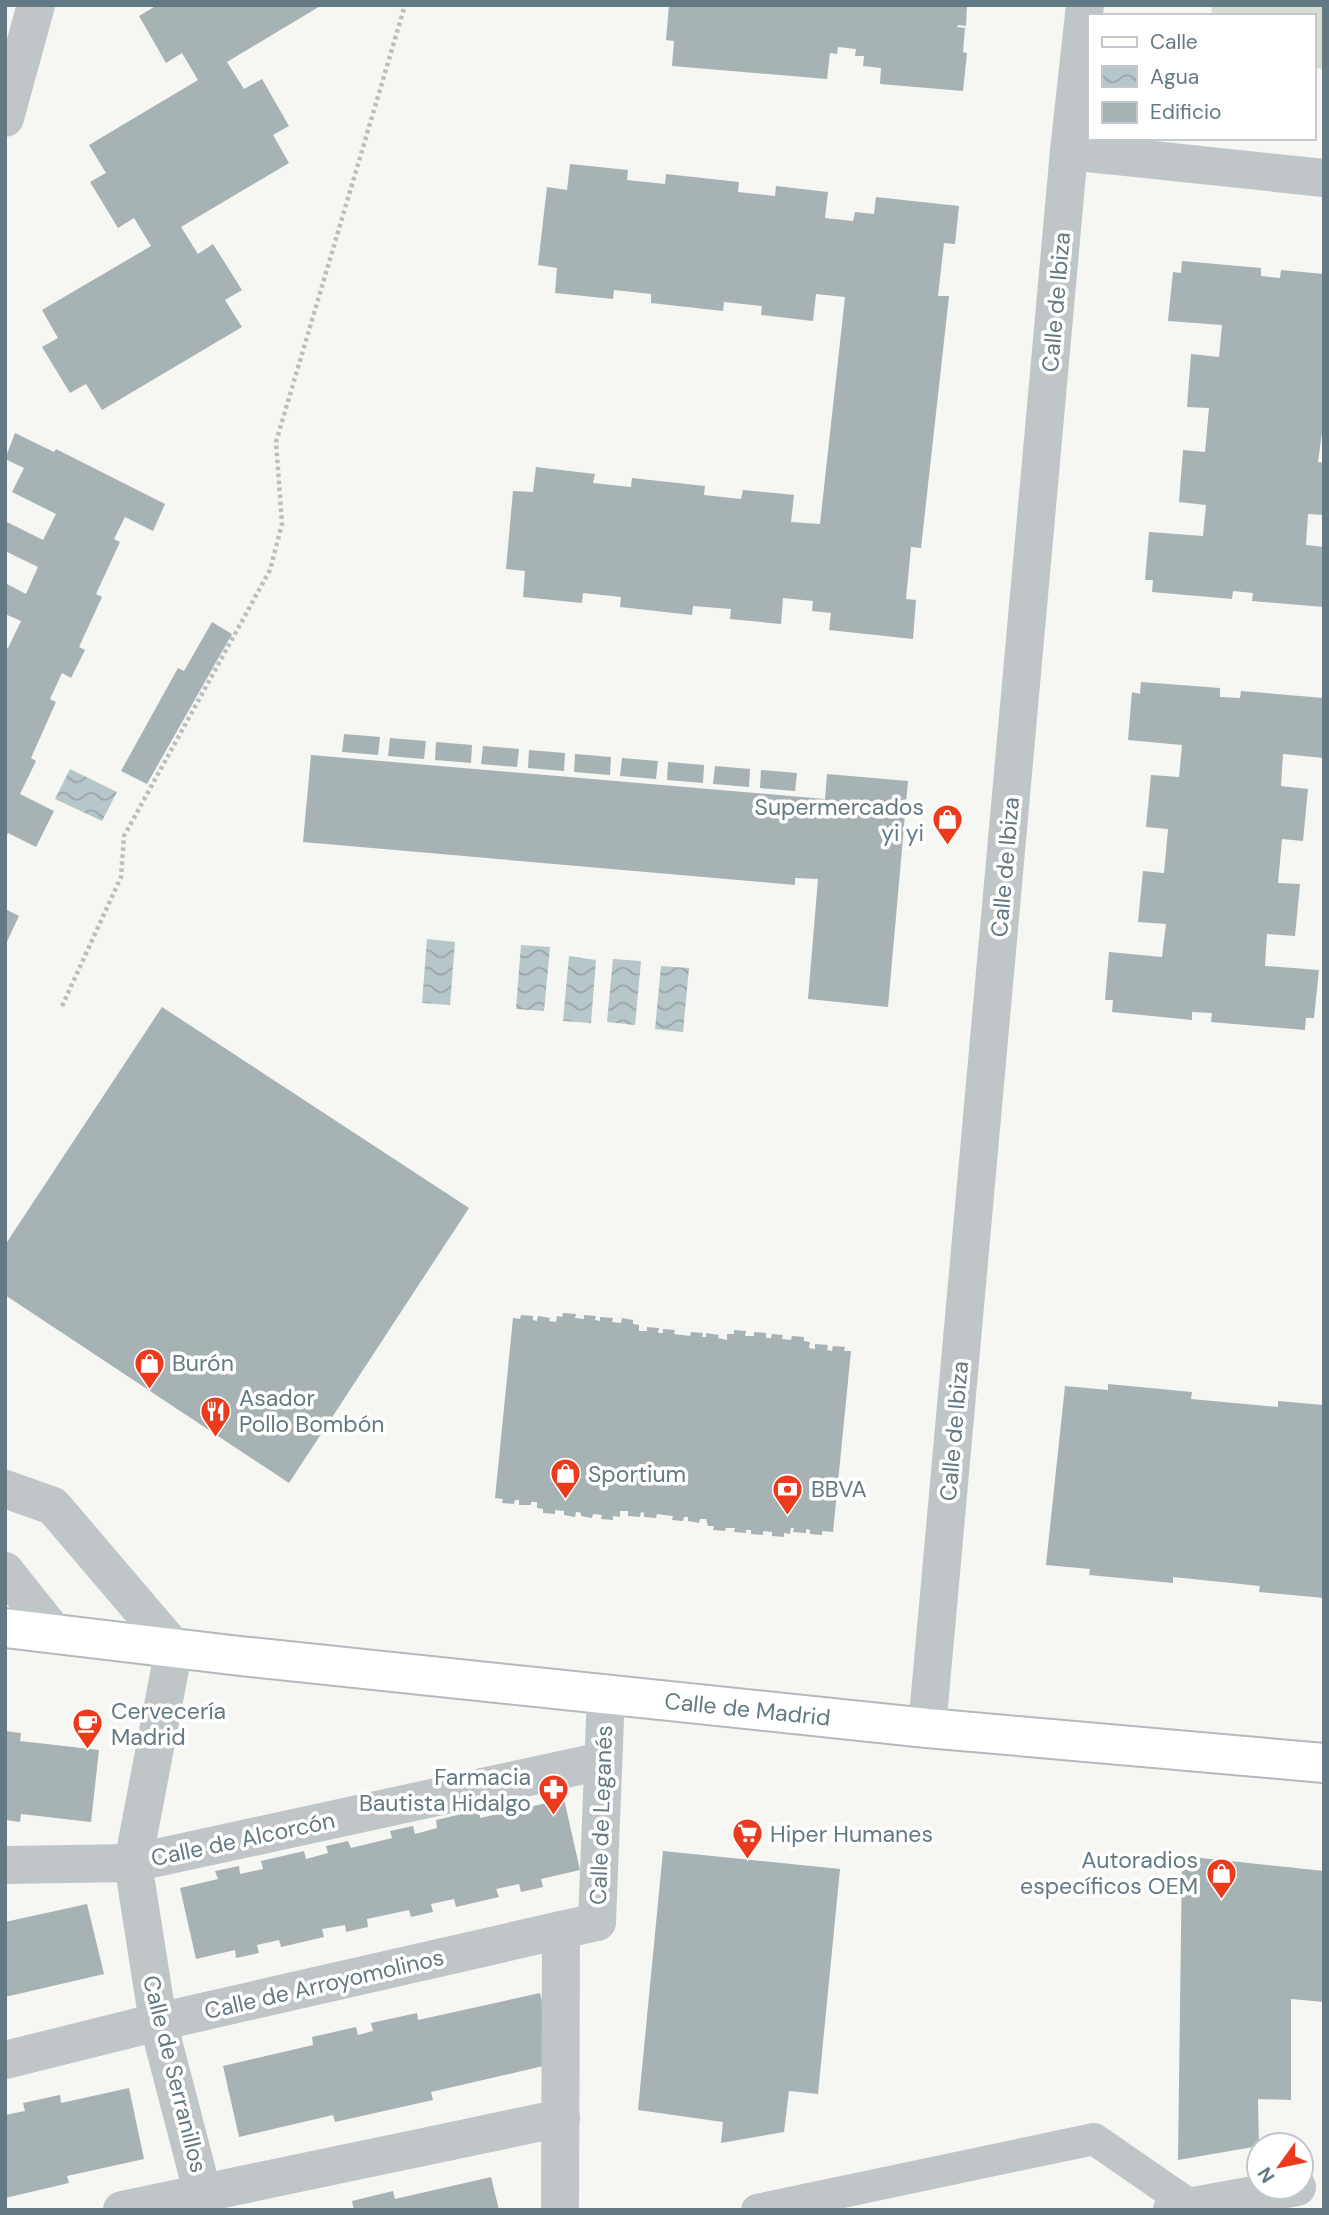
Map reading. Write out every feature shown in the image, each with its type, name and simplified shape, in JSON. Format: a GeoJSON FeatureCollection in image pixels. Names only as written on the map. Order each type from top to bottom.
{"type":"FeatureCollection","features":[{"type":"Feature","properties":{"kind":"main road","name":"Calle de Madrid"},"geometry":{"type":"LineString","coordinates":[[5,1628],[927,1728],[1324,1763]]}},
{"type":"Feature","properties":{"kind":"street"},"geometry":{"type":"LineString","coordinates":[[5,118],[36,5]]}},
{"type":"Feature","properties":{"kind":"street","name":"Calle de Ibiza"},"geometry":{"type":"LineString","coordinates":[[927,1728],[1084,5]]}},
{"type":"Feature","properties":{"kind":"street"},"geometry":{"type":"LineString","coordinates":[[1069,151],[1324,178]]}},
{"type":"Feature","properties":{"kind":"street"},"geometry":{"type":"LineString","coordinates":[[5,1489],[52,1506],[174,1648]]}},
{"type":"Feature","properties":{"kind":"street"},"geometry":{"type":"LineString","coordinates":[[5,1571],[55,1634]]}},
{"type":"Feature","properties":{"kind":"street","name":"Calle de Serranillos"},"geometry":{"type":"LineString","coordinates":[[174,1648],[133,1863],[158,2022],[206,2201]]}},
{"type":"Feature","properties":{"kind":"street","name":"Calle de Leganés"},"geometry":{"type":"LineString","coordinates":[[560,2210],[561,2118],[579,1926],[602,1761],[606,1694]]}},
{"type":"Feature","properties":{"kind":"street","name":"Calle de Alcorcón"},"geometry":{"type":"LineString","coordinates":[[5,1865],[133,1863],[602,1761]]}},
{"type":"Feature","properties":{"kind":"street","name":"Calle de Arroyomolinos"},"geometry":{"type":"LineString","coordinates":[[5,2060],[158,2022],[579,1926]]}},
{"type":"Feature","properties":{"kind":"street"},"geometry":{"type":"LineString","coordinates":[[122,2210],[206,2201],[452,2141],[561,2118]]}},
{"type":"Feature","properties":{"kind":"street"},"geometry":{"type":"LineString","coordinates":[[1181,2208],[1245,2197]]}},
{"type":"Feature","properties":{"kind":"lane"},"geometry":{"type":"LineString","coordinates":[[757,2210],[1094,2139],[1181,2208]]}},
{"type":"Feature","properties":{"kind":"path"},"geometry":{"type":"LineString","coordinates":[[62,1006],[121,877],[124,835],[271,570],[282,524],[276,442],[405,5]]}},
{"type":"Feature","properties":{"kind":"shaded area"},"geometry":{"type":"Polygon","coordinates":[[[1212,5],[1324,5],[1324,69],[1315,68],[1315,14],[1211,14],[1212,5]]]}},
{"type":"Feature","properties":{"kind":"water"},"geometry":{"type":"Polygon","coordinates":[[[70,769],[117,792],[102,821],[55,799],[70,769]]]}},
{"type":"Feature","properties":{"kind":"water"},"geometry":{"type":"Polygon","coordinates":[[[427,939],[455,942],[450,1005],[422,1003],[427,939]]]}},
{"type":"Feature","properties":{"kind":"water"},"geometry":{"type":"Polygon","coordinates":[[[521,945],[550,947],[544,1011],[516,1009],[521,945]]]}},
{"type":"Feature","properties":{"kind":"water"},"geometry":{"type":"Polygon","coordinates":[[[569,956],[596,960],[591,1023],[563,1021],[569,956]]]}},
{"type":"Feature","properties":{"kind":"water"},"geometry":{"type":"Polygon","coordinates":[[[613,959],[641,961],[635,1025],[607,1022],[613,959]]]}},
{"type":"Feature","properties":{"kind":"water"},"geometry":{"type":"Polygon","coordinates":[[[661,966],[689,968],[683,1032],[655,1029],[661,966]]]}},
{"type":"Feature","properties":{"kind":"building"},"geometry":{"type":"Polygon","coordinates":[[[153,5],[322,5],[227,62],[244,89],[262,79],[289,126],[273,135],[289,163],[181,227],[198,254],[213,244],[242,290],[225,300],[242,327],[102,410],[86,384],[70,393],[42,347],[58,338],[42,310],[151,246],[134,218],[118,228],[90,182],[106,173],[89,145],[198,80],[182,53],[166,63],[139,16],[154,7],[153,5]]]}},
{"type":"Feature","properties":{"kind":"building"},"geometry":{"type":"Polygon","coordinates":[[[669,5],[967,5],[966,26],[957,27],[965,28],[963,52],[967,53],[963,91],[880,84],[881,68],[863,66],[864,56],[855,56],[856,49],[838,47],[837,54],[830,53],[827,79],[672,66],[674,41],[666,40],[669,5]]]}},
{"type":"Feature","properties":{"kind":"building"},"geometry":{"type":"Polygon","coordinates":[[[570,164],[628,170],[627,180],[665,184],[666,174],[739,182],[738,192],[775,196],[776,186],[828,192],[825,218],[853,221],[855,212],[874,214],[876,197],[959,206],[955,244],[944,243],[938,296],[949,296],[921,548],[911,547],[906,599],[916,600],[913,639],[829,630],[831,613],[812,611],[813,601],[783,598],[781,624],[730,619],[731,609],[693,606],[692,615],[620,607],[621,597],[583,593],[582,603],[523,597],[525,571],[506,569],[513,491],[533,492],[536,467],[595,474],[593,483],[631,487],[632,478],[705,486],[704,495],[741,499],[743,490],[794,495],[791,522],[820,524],[845,297],[816,294],[813,321],[761,315],[762,306],[724,302],[723,311],[651,303],[651,294],[614,290],[613,299],[555,293],[557,268],[538,265],[547,187],[567,190],[570,164]]]}},
{"type":"Feature","properties":{"kind":"building"},"geometry":{"type":"Polygon","coordinates":[[[1182,261],[1261,268],[1261,276],[1280,278],[1281,270],[1324,274],[1324,418],[1318,462],[1324,463],[1324,515],[1308,514],[1306,545],[1324,547],[1324,607],[1252,601],[1253,593],[1233,591],[1232,599],[1152,592],[1153,580],[1145,580],[1149,532],[1203,536],[1206,505],[1179,502],[1183,450],[1205,452],[1209,408],[1187,407],[1191,354],[1219,357],[1222,325],[1168,321],[1173,272],[1181,273],[1182,261]]]}},
{"type":"Feature","properties":{"kind":"building"},"geometry":{"type":"Polygon","coordinates":[[[15,433],[54,452],[56,449],[165,504],[153,531],[125,517],[114,539],[120,542],[96,594],[102,597],[79,647],[85,650],[71,678],[62,673],[50,699],[56,702],[31,758],[36,761],[20,794],[54,811],[36,847],[8,833],[5,838],[5,646],[8,648],[21,621],[5,614],[5,583],[26,594],[38,567],[5,551],[5,521],[43,540],[56,514],[12,492],[24,468],[5,459],[15,433]]]}},
{"type":"Feature","properties":{"kind":"building"},"geometry":{"type":"Polygon","coordinates":[[[212,622],[232,634],[147,784],[121,771],[178,668],[184,671],[212,622]]]}},
{"type":"Feature","properties":{"kind":"building"},"geometry":{"type":"Polygon","coordinates":[[[1141,682],[1220,688],[1220,697],[1240,698],[1241,691],[1324,698],[1324,758],[1283,754],[1281,786],[1308,789],[1303,841],[1282,839],[1278,883],[1300,884],[1295,936],[1267,934],[1265,966],[1319,970],[1314,1018],[1306,1018],[1305,1030],[1211,1022],[1212,1013],[1192,1012],[1192,1020],[1112,1012],[1113,1000],[1105,1000],[1109,952],[1162,957],[1166,924],[1138,922],[1143,871],[1164,873],[1168,829],[1146,827],[1151,775],[1179,777],[1182,745],[1128,740],[1132,692],[1140,694],[1141,682]]]}},
{"type":"Feature","properties":{"kind":"building"},"geometry":{"type":"Polygon","coordinates":[[[344,734],[380,737],[378,755],[342,752],[344,734]]]}},
{"type":"Feature","properties":{"kind":"building"},"geometry":{"type":"Polygon","coordinates":[[[390,738],[426,741],[424,759],[388,756],[390,738]]]}},
{"type":"Feature","properties":{"kind":"building"},"geometry":{"type":"Polygon","coordinates":[[[436,742],[472,745],[471,763],[435,760],[436,742]]]}},
{"type":"Feature","properties":{"kind":"building"},"geometry":{"type":"Polygon","coordinates":[[[483,746],[519,749],[517,767],[481,764],[483,746]]]}},
{"type":"Feature","properties":{"kind":"building"},"geometry":{"type":"Polygon","coordinates":[[[529,750],[565,753],[564,771],[528,768],[529,750]]]}},
{"type":"Feature","properties":{"kind":"building"},"geometry":{"type":"Polygon","coordinates":[[[575,754],[611,757],[610,775],[574,772],[575,754]]]}},
{"type":"Feature","properties":{"kind":"building"},"geometry":{"type":"Polygon","coordinates":[[[311,755],[825,799],[827,774],[908,781],[888,1007],[808,999],[818,879],[795,878],[795,885],[303,842],[311,755]]]}},
{"type":"Feature","properties":{"kind":"building"},"geometry":{"type":"Polygon","coordinates":[[[622,758],[658,761],[656,779],[620,776],[622,758]]]}},
{"type":"Feature","properties":{"kind":"building"},"geometry":{"type":"Polygon","coordinates":[[[668,762],[704,765],[703,783],[667,780],[668,762]]]}},
{"type":"Feature","properties":{"kind":"building"},"geometry":{"type":"Polygon","coordinates":[[[715,766],[750,769],[749,787],[713,784],[715,766]]]}},
{"type":"Feature","properties":{"kind":"building"},"geometry":{"type":"Polygon","coordinates":[[[761,770],[797,773],[795,791],[760,788],[761,770]]]}},
{"type":"Feature","properties":{"kind":"building"},"geometry":{"type":"Polygon","coordinates":[[[5,909],[19,916],[5,946],[5,909]]]}},
{"type":"Feature","properties":{"kind":"building"},"geometry":{"type":"Polygon","coordinates":[[[162,1007],[469,1208],[289,1483],[5,1295],[5,1245],[162,1007]]]}},
{"type":"Feature","properties":{"kind":"building"},"geometry":{"type":"Polygon","coordinates":[[[563,1313],[576,1314],[575,1318],[584,1319],[584,1315],[596,1316],[595,1320],[600,1321],[600,1317],[613,1318],[612,1322],[621,1323],[622,1318],[633,1320],[633,1324],[639,1325],[639,1331],[647,1331],[647,1327],[659,1328],[658,1333],[663,1333],[663,1329],[675,1330],[674,1334],[690,1336],[691,1332],[703,1333],[702,1337],[706,1337],[706,1333],[719,1335],[718,1338],[727,1340],[727,1334],[734,1334],[734,1330],[746,1331],[745,1336],[754,1336],[754,1332],[766,1333],[766,1338],[771,1338],[772,1334],[783,1335],[782,1339],[791,1340],[792,1336],[804,1337],[804,1341],[810,1342],[809,1348],[815,1349],[815,1344],[828,1345],[827,1350],[832,1351],[833,1346],[845,1347],[844,1351],[851,1351],[833,1532],[810,1534],[810,1530],[806,1529],[806,1533],[793,1532],[794,1528],[791,1528],[790,1534],[784,1533],[784,1537],[772,1536],[772,1532],[763,1531],[763,1535],[751,1534],[751,1530],[746,1530],[746,1533],[734,1532],[735,1528],[713,1530],[714,1526],[708,1526],[706,1519],[700,1519],[699,1523],[688,1521],[688,1517],[684,1517],[683,1521],[672,1520],[673,1516],[657,1514],[656,1518],[644,1517],[641,1512],[640,1517],[628,1516],[628,1511],[620,1511],[620,1517],[613,1516],[613,1520],[601,1519],[602,1515],[593,1514],[592,1518],[581,1516],[578,1512],[575,1517],[564,1515],[564,1511],[555,1510],[555,1514],[543,1513],[543,1509],[537,1508],[537,1502],[519,1505],[519,1500],[515,1500],[514,1504],[502,1503],[503,1499],[495,1498],[513,1318],[520,1319],[521,1315],[533,1316],[533,1320],[537,1321],[538,1316],[556,1322],[557,1316],[562,1317],[563,1313]]]}},
{"type":"Feature","properties":{"kind":"building"},"geometry":{"type":"Polygon","coordinates":[[[1108,1384],[1192,1392],[1191,1399],[1278,1407],[1278,1401],[1324,1405],[1324,1598],[1259,1592],[1260,1586],[1173,1577],[1173,1583],[1089,1575],[1090,1569],[1046,1565],[1065,1386],[1108,1390],[1108,1384]]]}},
{"type":"Feature","properties":{"kind":"building"},"geometry":{"type":"Polygon","coordinates":[[[5,1731],[21,1733],[20,1741],[99,1750],[91,1822],[21,1814],[20,1822],[5,1820],[5,1731]]]}},
{"type":"Feature","properties":{"kind":"building"},"geometry":{"type":"Polygon","coordinates":[[[564,1799],[580,1870],[541,1879],[543,1887],[521,1892],[519,1884],[496,1889],[499,1897],[456,1907],[454,1899],[431,1904],[433,1912],[411,1917],[409,1910],[367,1919],[368,1927],[346,1932],[345,1925],[322,1929],[324,1937],[281,1947],[279,1940],[257,1945],[259,1953],[236,1958],[235,1950],[196,1959],[180,1888],[218,1879],[215,1871],[239,1866],[240,1874],[263,1869],[261,1861],[304,1851],[306,1859],[328,1853],[326,1846],[348,1841],[351,1848],[392,1838],[390,1831],[413,1826],[415,1834],[437,1828],[436,1820],[479,1810],[480,1818],[503,1813],[501,1805],[523,1800],[525,1808],[564,1799]]]}},
{"type":"Feature","properties":{"kind":"building"},"geometry":{"type":"Polygon","coordinates":[[[663,1851],[840,1869],[818,2094],[789,2091],[784,2132],[721,2143],[723,2122],[638,2110],[663,1851]]]}},
{"type":"Feature","properties":{"kind":"building"},"geometry":{"type":"Polygon","coordinates":[[[1182,1856],[1324,1871],[1324,2002],[1291,1999],[1291,2100],[1258,2099],[1259,2131],[1245,2131],[1245,2148],[1178,2160],[1182,1856]]]}},
{"type":"Feature","properties":{"kind":"building"},"geometry":{"type":"Polygon","coordinates":[[[87,1904],[104,1974],[5,1997],[5,1922],[87,1904]]]}},
{"type":"Feature","properties":{"kind":"building"},"geometry":{"type":"Polygon","coordinates":[[[540,1993],[556,2063],[431,2092],[433,2100],[335,2122],[333,2115],[239,2137],[223,2066],[313,2045],[312,2037],[356,2027],[358,2035],[373,2031],[371,2023],[417,2013],[418,2020],[540,1993]]]}},
{"type":"Feature","properties":{"kind":"building"},"geometry":{"type":"Polygon","coordinates":[[[129,2088],[144,2159],[67,2176],[69,2183],[5,2198],[5,2115],[25,2111],[23,2103],[60,2095],[61,2103],[129,2088]]]}},
{"type":"Feature","properties":{"kind":"building"},"geometry":{"type":"Polygon","coordinates":[[[491,2177],[499,2210],[354,2210],[352,2201],[393,2191],[395,2199],[491,2177]]]}},
{"type":"Feature","properties":{"kind":"place","name":"Supermercados yi yi"},"geometry":{"type":"Point","coordinates":[947,847]}},
{"type":"Feature","properties":{"kind":"place","name":"Burón"},"geometry":{"type":"Point","coordinates":[149,1390]}},
{"type":"Feature","properties":{"kind":"place","name":"Asador Pollo Bombón"},"geometry":{"type":"Point","coordinates":[216,1438]}},
{"type":"Feature","properties":{"kind":"place","name":"Sportium"},"geometry":{"type":"Point","coordinates":[565,1501]}},
{"type":"Feature","properties":{"kind":"place","name":"BBVA"},"geometry":{"type":"Point","coordinates":[788,1516]}},
{"type":"Feature","properties":{"kind":"place","name":"Cervecería Madrid"},"geometry":{"type":"Point","coordinates":[88,1751]}},
{"type":"Feature","properties":{"kind":"place","name":"Farmacia Bautista Hidalgo"},"geometry":{"type":"Point","coordinates":[554,1817]}},
{"type":"Feature","properties":{"kind":"place","name":"Hiper Humanes"},"geometry":{"type":"Point","coordinates":[747,1861]}},
{"type":"Feature","properties":{"kind":"place","name":"Autoradios específicos OEM"},"geometry":{"type":"Point","coordinates":[1221,1900]}}]}
